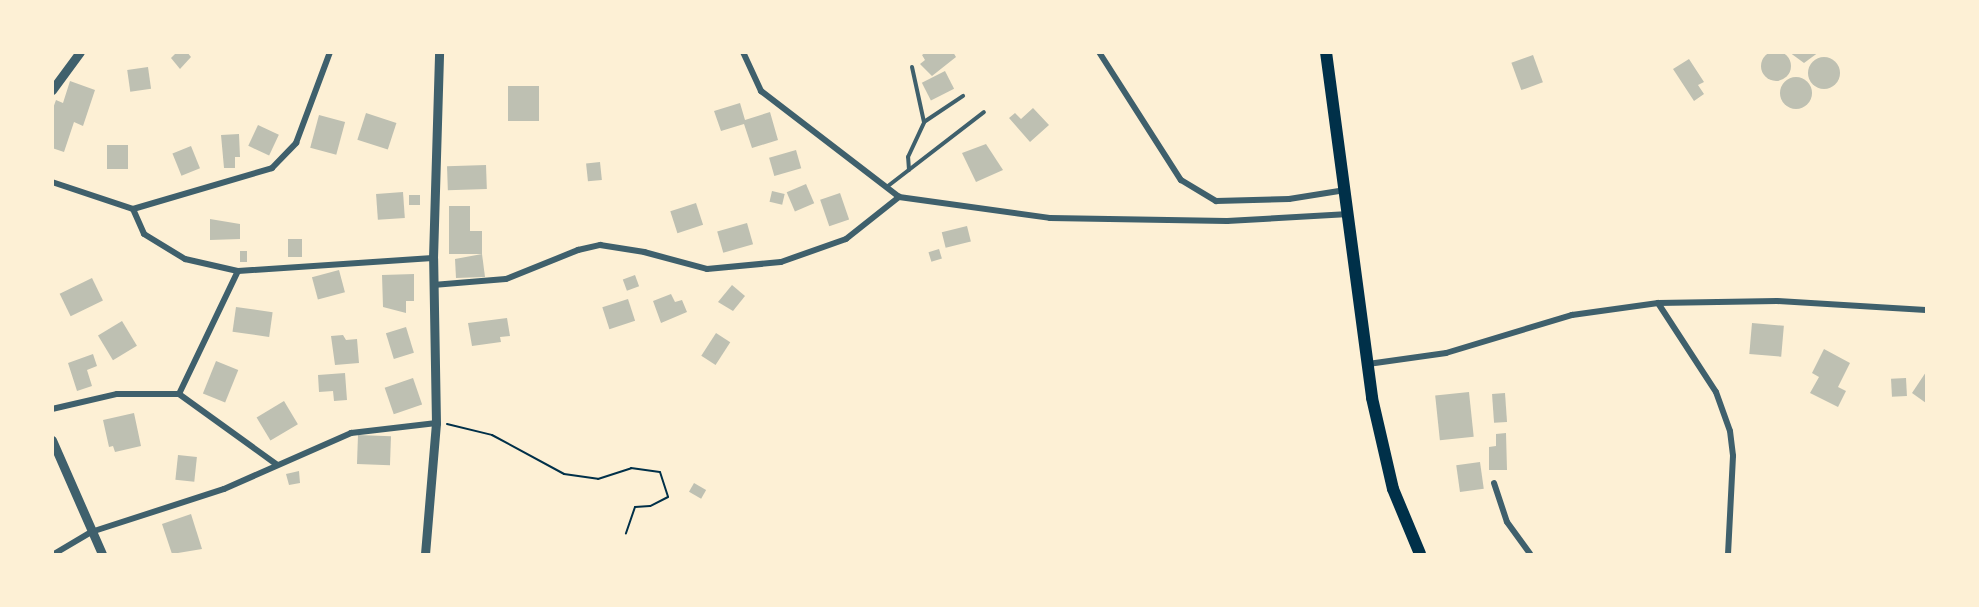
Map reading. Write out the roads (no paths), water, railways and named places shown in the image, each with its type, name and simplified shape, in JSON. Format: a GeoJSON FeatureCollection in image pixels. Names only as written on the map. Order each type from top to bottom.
{"type":"FeatureCollection","features":[{"type":"Feature","properties":{"kind":"highway"},"geometry":{"type":"LineString","coordinates":[[1326,52],[1346,190],[1366,364],[1393,489],[1420,555]]}},
{"type":"Feature","properties":{"kind":"street"},"geometry":{"type":"LineString","coordinates":[[52,90],[80,52]]}},
{"type":"Feature","properties":{"kind":"street"},"geometry":{"type":"LineString","coordinates":[[52,182],[133,209],[272,168],[296,143],[330,52]]}},
{"type":"Feature","properties":{"kind":"street"},"geometry":{"type":"LineString","coordinates":[[425,555],[436,423],[433,258],[439,52]]}},
{"type":"Feature","properties":{"kind":"street"},"geometry":{"type":"LineString","coordinates":[[742,52],[761,91],[888,186],[899,197],[1050,218],[1227,221],[1349,214]]}},
{"type":"Feature","properties":{"kind":"street"},"geometry":{"type":"LineString","coordinates":[[1099,52],[1181,180],[1216,201],[1289,199],[1346,190]]}},
{"type":"Feature","properties":{"kind":"street"},"geometry":{"type":"LineString","coordinates":[[433,285],[506,279],[578,250],[600,245],[644,252],[707,269],[781,262],[846,239],[899,197]]}},
{"type":"Feature","properties":{"kind":"street"},"geometry":{"type":"LineString","coordinates":[[133,209],[144,234],[185,259],[238,271],[433,258]]}},
{"type":"Feature","properties":{"kind":"street"},"geometry":{"type":"LineString","coordinates":[[179,394],[238,271]]}},
{"type":"Feature","properties":{"kind":"street"},"geometry":{"type":"LineString","coordinates":[[1366,364],[1446,352],[1572,315],[1658,303],[1777,301],[1926,310]]}},
{"type":"Feature","properties":{"kind":"street"},"geometry":{"type":"LineString","coordinates":[[1658,303],[1716,392],[1730,431],[1733,456],[1728,555]]}},
{"type":"Feature","properties":{"kind":"street"},"geometry":{"type":"LineString","coordinates":[[52,409],[117,394],[179,394],[276,464]]}},
{"type":"Feature","properties":{"kind":"street"},"geometry":{"type":"LineString","coordinates":[[54,555],[91,532],[224,489],[276,464],[351,433],[436,423]]}},
{"type":"Feature","properties":{"kind":"street"},"geometry":{"type":"LineString","coordinates":[[52,440],[102,555]]}},
{"type":"Feature","properties":{"kind":"street"},"geometry":{"type":"LineString","coordinates":[[1494,483],[1507,522],[1530,555]]}},
{"type":"Feature","properties":{"kind":"lane"},"geometry":{"type":"LineString","coordinates":[[912,67],[924,122]]}},
{"type":"Feature","properties":{"kind":"lane"},"geometry":{"type":"LineString","coordinates":[[909,170],[908,158],[924,122],[963,96]]}},
{"type":"Feature","properties":{"kind":"lane"},"geometry":{"type":"LineString","coordinates":[[888,186],[984,112]]}}]}
